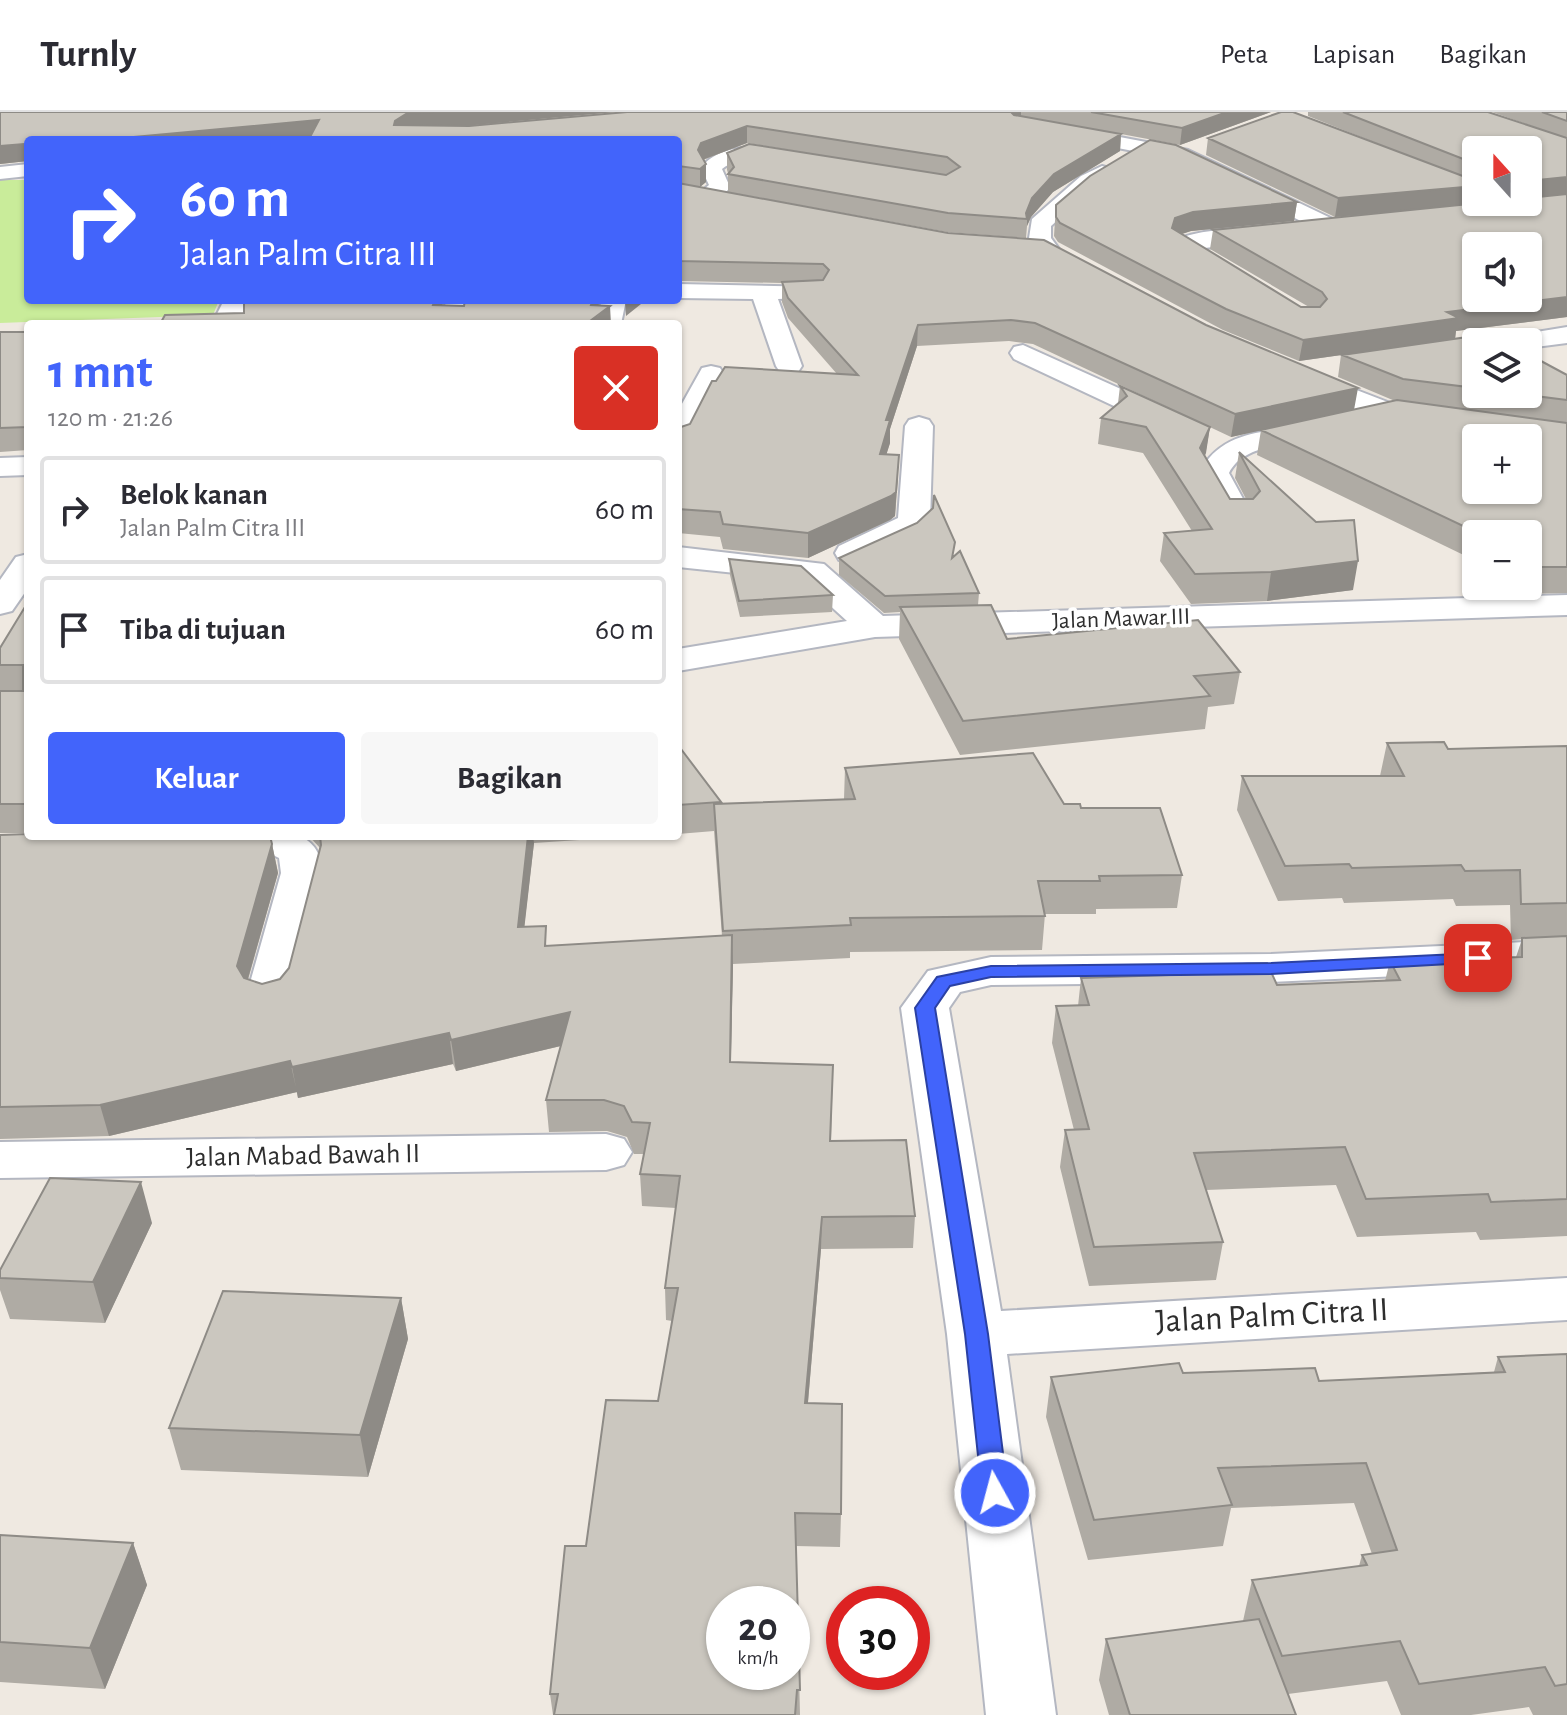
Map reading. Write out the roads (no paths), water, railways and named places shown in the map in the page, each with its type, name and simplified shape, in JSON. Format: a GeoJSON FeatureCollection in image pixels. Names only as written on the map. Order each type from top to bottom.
{"type":"FeatureCollection","features":[{"type":"Feature","properties":{"kind":"street"},"geometry":{"type":"LineString","coordinates":[[1036,128],[1181,154],[1339,226],[1191,241],[1182,245],[1207,260]]}},
{"type":"Feature","properties":{"kind":"street"},"geometry":{"type":"LineString","coordinates":[[1181,154],[1212,143]]}},
{"type":"Feature","properties":{"kind":"street"},"geometry":{"type":"LineString","coordinates":[[705,197],[721,184],[711,166],[726,159],[747,152],[808,161]]}},
{"type":"Feature","properties":{"kind":"street"},"geometry":{"type":"LineString","coordinates":[[1048,249],[1038,233],[1046,217],[1088,180],[1139,153]]}},
{"type":"Feature","properties":{"kind":"street"},"geometry":{"type":"LineString","coordinates":[[0,173],[24,170]]}},
{"type":"Feature","properties":{"kind":"street"},"geometry":{"type":"LineString","coordinates":[[682,193],[734,202]]}},
{"type":"Feature","properties":{"kind":"street"},"geometry":{"type":"LineString","coordinates":[[1019,247],[1048,249],[1070,260]]}},
{"type":"Feature","properties":{"kind":"street"},"geometry":{"type":"LineString","coordinates":[[682,291],[814,292]]}},
{"type":"Feature","properties":{"kind":"street"},"geometry":{"type":"LineString","coordinates":[[763,292],[789,366]]}},
{"type":"Feature","properties":{"kind":"street"},"geometry":{"type":"LineString","coordinates":[[1542,338],[1567,335]]}},
{"type":"Feature","properties":{"kind":"street"},"geometry":{"type":"LineString","coordinates":[[1023,353],[1208,440],[1343,425],[1392,413]]}},
{"type":"Feature","properties":{"kind":"street"},"geometry":{"type":"LineString","coordinates":[[1277,366],[1392,413],[1449,422]]}},
{"type":"Feature","properties":{"kind":"street"},"geometry":{"type":"LineString","coordinates":[[1308,370],[1338,366]]}},
{"type":"Feature","properties":{"kind":"street"},"geometry":{"type":"LineString","coordinates":[[682,431],[711,374]]}},
{"type":"Feature","properties":{"kind":"street"},"geometry":{"type":"LineString","coordinates":[[682,557],[812,571],[903,530],[914,522],[919,426]]}},
{"type":"Feature","properties":{"kind":"street"},"geometry":{"type":"LineString","coordinates":[[1208,440],[1218,460],[1214,473],[1237,517]]}},
{"type":"Feature","properties":{"kind":"street"},"geometry":{"type":"LineString","coordinates":[[0,467],[24,466]]}},
{"type":"Feature","properties":{"kind":"street"},"geometry":{"type":"LineString","coordinates":[[0,604],[24,570]]}},
{"type":"Feature","properties":{"kind":"street"},"geometry":{"type":"LineString","coordinates":[[812,571],[832,592],[875,627]]}},
{"type":"Feature","properties":{"kind":"street","name":"Jalan Mawar III"},"geometry":{"type":"LineString","coordinates":[[682,659],[875,627],[1567,605]]}},
{"type":"Feature","properties":{"kind":"street"},"geometry":{"type":"LineString","coordinates":[[176,843],[271,840],[289,844],[297,851],[302,873],[269,997]]}},
{"type":"Feature","properties":{"kind":"street"},"geometry":{"type":"LineString","coordinates":[[1021,1715],[976,1334],[925,1008],[944,981],[991,971],[1271,968],[1567,954]]}},
{"type":"Feature","properties":{"kind":"street","name":"Jalan Mabad Bawah II"},"geometry":{"type":"LineString","coordinates":[[0,1160],[606,1152]]}},
{"type":"Feature","properties":{"kind":"street","name":"Jalan Palm Citra II"},"geometry":{"type":"LineString","coordinates":[[976,1334],[1567,1299]]}}]}
